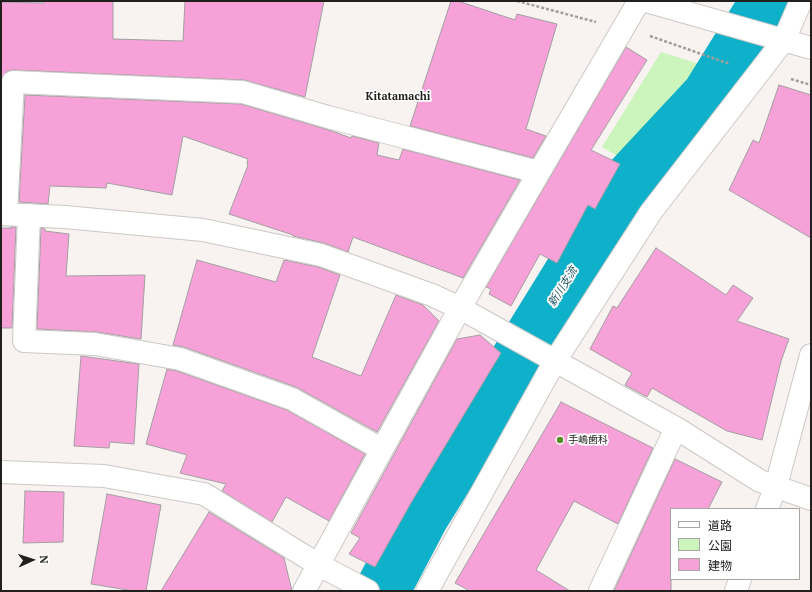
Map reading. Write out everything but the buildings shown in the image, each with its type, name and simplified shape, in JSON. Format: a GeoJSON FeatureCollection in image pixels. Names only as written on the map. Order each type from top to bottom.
{"type":"FeatureCollection","features":[{"type":"Feature","properties":{"kind":"street"},"geometry":{"type":"LineString","coordinates":[[304,591],[320,565],[381,449],[460,308],[639,1]]}},
{"type":"Feature","properties":{"kind":"street"},"geometry":{"type":"LineString","coordinates":[[646,1],[699,8],[723,22],[811,48]]}},
{"type":"Feature","properties":{"kind":"street"},"geometry":{"type":"LineString","coordinates":[[426,591],[555,361],[652,212],[784,40],[801,1]]}},
{"type":"Feature","properties":{"kind":"street"},"geometry":{"type":"LineString","coordinates":[[538,172],[328,117],[244,92],[13,82],[3,214],[203,230],[313,253],[432,295],[460,308],[676,428],[760,481],[811,500]]}},
{"type":"Feature","properties":{"kind":"street"},"geometry":{"type":"LineString","coordinates":[[29,215],[24,341],[95,344],[180,359],[292,399],[381,449]]}},
{"type":"Feature","properties":{"kind":"street"},"geometry":{"type":"LineString","coordinates":[[767,508],[776,486],[811,355]]}},
{"type":"Feature","properties":{"kind":"street"},"geometry":{"type":"LineString","coordinates":[[600,591],[676,428]]}},
{"type":"Feature","properties":{"kind":"street"},"geometry":{"type":"LineString","coordinates":[[1,472],[104,476],[204,494],[320,565],[368,591]]}},
{"type":"Feature","properties":{"kind":"street"},"geometry":{"type":"LineString","coordinates":[[736,591],[740,580]]}},
{"type":"Feature","properties":{"kind":"path"},"geometry":{"type":"LineString","coordinates":[[517,1],[598,23]]}},
{"type":"Feature","properties":{"kind":"path"},"geometry":{"type":"LineString","coordinates":[[645,35],[712,58]]}},
{"type":"Feature","properties":{"kind":"path"},"geometry":{"type":"LineString","coordinates":[[791,79],[811,85]]}},
{"type":"Feature","properties":{"kind":"green space"},"geometry":{"type":"Polygon","coordinates":[[[661,52],[706,66],[631,164],[602,147],[661,52]]]}},
{"type":"Feature","properties":{"kind":"waterway","name":"新川支流"},"geometry":{"type":"LineString","coordinates":[[382,591],[422,515],[626,185],[709,96],[768,1]]}},
{"type":"Feature","properties":{"kind":"place","name":"手嶋歯科"},"geometry":{"type":"Point","coordinates":[560,440]}},
{"type":"Feature","properties":{"kind":"district","name":"Kitatamachi"},"geometry":{"type":"Point","coordinates":[398,97]}}]}
